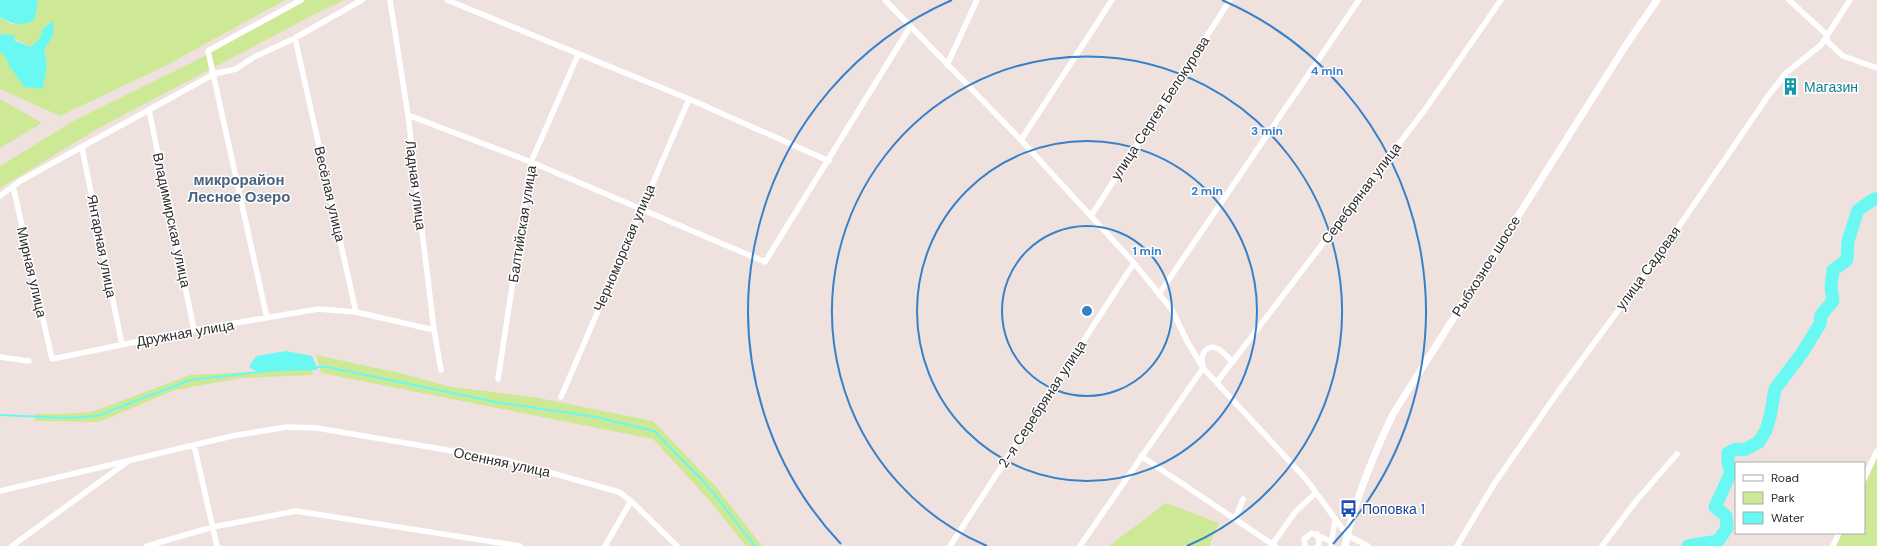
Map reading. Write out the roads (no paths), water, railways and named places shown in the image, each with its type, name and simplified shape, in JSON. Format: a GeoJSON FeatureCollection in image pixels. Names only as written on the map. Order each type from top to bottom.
{"type":"FeatureCollection","features":[{"type":"Feature","properties":{"kind":"street"},"geometry":{"type":"LineString","coordinates":[[267,318],[208,51],[301,0]]}},
{"type":"Feature","properties":{"kind":"street"},"geometry":{"type":"LineString","coordinates":[[0,196],[13,186],[214,74],[236,69],[254,57],[296,38],[362,0]]}},
{"type":"Feature","properties":{"kind":"street","name":"Ладная улица"},"geometry":{"type":"LineString","coordinates":[[390,0],[408,115],[434,330],[441,370]]}},
{"type":"Feature","properties":{"kind":"street"},"geometry":{"type":"LineString","coordinates":[[447,0],[578,55],[689,99],[829,161]]}},
{"type":"Feature","properties":{"kind":"street"},"geometry":{"type":"LineString","coordinates":[[885,0],[1021,140],[1134,263],[1172,310],[1187,341],[1203,368],[1306,479],[1347,535],[1368,546]]}},
{"type":"Feature","properties":{"kind":"street"},"geometry":{"type":"LineString","coordinates":[[947,65],[978,0]]}},
{"type":"Feature","properties":{"kind":"street"},"geometry":{"type":"LineString","coordinates":[[1021,140],[1112,0]]}},
{"type":"Feature","properties":{"kind":"street","name":"улица Сергея Белокурова"},"geometry":{"type":"LineString","coordinates":[[1091,216],[1230,0]]}},
{"type":"Feature","properties":{"kind":"street"},"geometry":{"type":"LineString","coordinates":[[1159,294],[1359,0]]}},
{"type":"Feature","properties":{"kind":"street","name":"Серебряная улица"},"geometry":{"type":"LineString","coordinates":[[1217,382],[1424,110],[1501,0]]}},
{"type":"Feature","properties":{"kind":"street","name":"Рыбхозное шоссе"},"geometry":{"type":"LineString","coordinates":[[1345,546],[1353,513],[1378,446],[1396,409],[1626,45],[1657,0]]}},
{"type":"Feature","properties":{"kind":"street"},"geometry":{"type":"LineString","coordinates":[[1789,0],[1827,35],[1827,41],[1843,56],[1877,68]]}},
{"type":"Feature","properties":{"kind":"street","name":"улица Садовая"},"geometry":{"type":"LineString","coordinates":[[1457,546],[1494,484],[1558,392],[1665,247],[1768,96],[1786,73],[1821,44],[1850,0]]}},
{"type":"Feature","properties":{"kind":"street"},"geometry":{"type":"LineString","coordinates":[[408,115],[531,162],[640,210],[765,262],[829,161],[910,27]]}},
{"type":"Feature","properties":{"kind":"street","name":"Весёлая улица"},"geometry":{"type":"LineString","coordinates":[[296,38],[356,312]]}},
{"type":"Feature","properties":{"kind":"street","name":"Балтийская улица"},"geometry":{"type":"LineString","coordinates":[[498,379],[531,162],[578,55]]}},
{"type":"Feature","properties":{"kind":"street","name":"Черноморская улица"},"geometry":{"type":"LineString","coordinates":[[561,397],[640,210],[689,99]]}},
{"type":"Feature","properties":{"kind":"street","name":"Владимирская улица"},"geometry":{"type":"LineString","coordinates":[[149,110],[194,330]]}},
{"type":"Feature","properties":{"kind":"street","name":"Янтарная улица"},"geometry":{"type":"LineString","coordinates":[[82,148],[122,345]]}},
{"type":"Feature","properties":{"kind":"street","name":"Мирная улица"},"geometry":{"type":"LineString","coordinates":[[13,186],[52,359]]}},
{"type":"Feature","properties":{"kind":"street","name":"2-я Серебряная улица"},"geometry":{"type":"LineString","coordinates":[[950,546],[1134,263]]}},
{"type":"Feature","properties":{"kind":"street","name":"Дружная улица"},"geometry":{"type":"LineString","coordinates":[[52,359],[194,330],[318,309],[356,312]]}},
{"type":"Feature","properties":{"kind":"street"},"geometry":{"type":"LineString","coordinates":[[356,312],[434,330]]}},
{"type":"Feature","properties":{"kind":"street"},"geometry":{"type":"LineString","coordinates":[[1080,546],[1203,368],[1202,356],[1209,348],[1213,347],[1219,349],[1233,362]]}},
{"type":"Feature","properties":{"kind":"street"},"geometry":{"type":"LineString","coordinates":[[0,357],[29,360]]}},
{"type":"Feature","properties":{"kind":"street","name":"Осенняя улица"},"geometry":{"type":"LineString","coordinates":[[0,491],[194,445],[287,427],[317,428],[506,460],[603,486],[619,492],[631,501],[677,546]]}},
{"type":"Feature","properties":{"kind":"street"},"geometry":{"type":"LineString","coordinates":[[194,445],[217,546]]}},
{"type":"Feature","properties":{"kind":"street"},"geometry":{"type":"LineString","coordinates":[[1865,477],[1877,451]]}},
{"type":"Feature","properties":{"kind":"street"},"geometry":{"type":"LineString","coordinates":[[1602,546],[1636,501],[1677,454]]}},
{"type":"Feature","properties":{"kind":"street"},"geometry":{"type":"LineString","coordinates":[[1141,456],[1273,546],[1296,511],[1316,493]]}},
{"type":"Feature","properties":{"kind":"street"},"geometry":{"type":"LineString","coordinates":[[12,546],[129,460]]}},
{"type":"Feature","properties":{"kind":"street"},"geometry":{"type":"LineString","coordinates":[[1235,520],[1243,499]]}},
{"type":"Feature","properties":{"kind":"street"},"geometry":{"type":"LineString","coordinates":[[605,546],[631,501]]}},
{"type":"Feature","properties":{"kind":"street"},"geometry":{"type":"LineString","coordinates":[[147,546],[213,527],[296,511],[520,546]]}},
{"type":"Feature","properties":{"kind":"street"},"geometry":{"type":"LineString","coordinates":[[1305,546],[1304,543],[1306,536],[1312,533],[1317,534],[1331,544],[1335,520]]}},
{"type":"Feature","properties":{"kind":"street"},"geometry":{"type":"LineString","coordinates":[[1317,534],[1319,541],[1318,546]]}},
{"type":"Feature","properties":{"kind":"street"},"geometry":{"type":"LineString","coordinates":[[1833,546],[1839,534]]}},
{"type":"Feature","properties":{"kind":"water"},"geometry":{"type":"Polygon","coordinates":[[[0,0],[37,0],[37,10],[34,20],[17,24],[0,17],[0,0]]]}},
{"type":"Feature","properties":{"kind":"water"},"geometry":{"type":"Polygon","coordinates":[[[54,21],[53,36],[44,50],[46,69],[42,89],[24,87],[8,64],[5,56],[0,52],[0,34],[14,35],[15,41],[31,47],[40,38],[43,28],[54,21]]]}},
{"type":"Feature","properties":{"kind":"water"},"geometry":{"type":"Polygon","coordinates":[[[286,351],[312,356],[318,370],[258,372],[249,367],[256,356],[286,351]]]}},
{"type":"Feature","properties":{"kind":"waterway"},"geometry":{"type":"LineString","coordinates":[[1688,546],[1718,541],[1727,528],[1726,516],[1715,507],[1731,472],[1728,463],[1728,453],[1736,449],[1744,450],[1759,442],[1766,430],[1770,417],[1775,389],[1802,353],[1820,324],[1821,315],[1833,301],[1831,287],[1833,270],[1847,260],[1848,241],[1858,210],[1874,199],[1877,199]]}},
{"type":"Feature","properties":{"kind":"waterway"},"geometry":{"type":"LineString","coordinates":[[316,367],[327,367],[496,402],[596,417],[654,431],[706,484],[755,546]]}},
{"type":"Feature","properties":{"kind":"waterway"},"geometry":{"type":"LineString","coordinates":[[0,415],[65,418],[97,416],[190,380],[275,370]]}},
{"type":"Feature","properties":{"kind":"place","name":"Магазин"},"geometry":{"type":"Point","coordinates":[1791,87]}},
{"type":"Feature","properties":{"kind":"place","name":"Поповка 1"},"geometry":{"type":"Point","coordinates":[1349,509]}},
{"type":"Feature","properties":{"kind":"district","name":"микрорайон Лесное Озеро"},"geometry":{"type":"Point","coordinates":[239,188]}}]}
